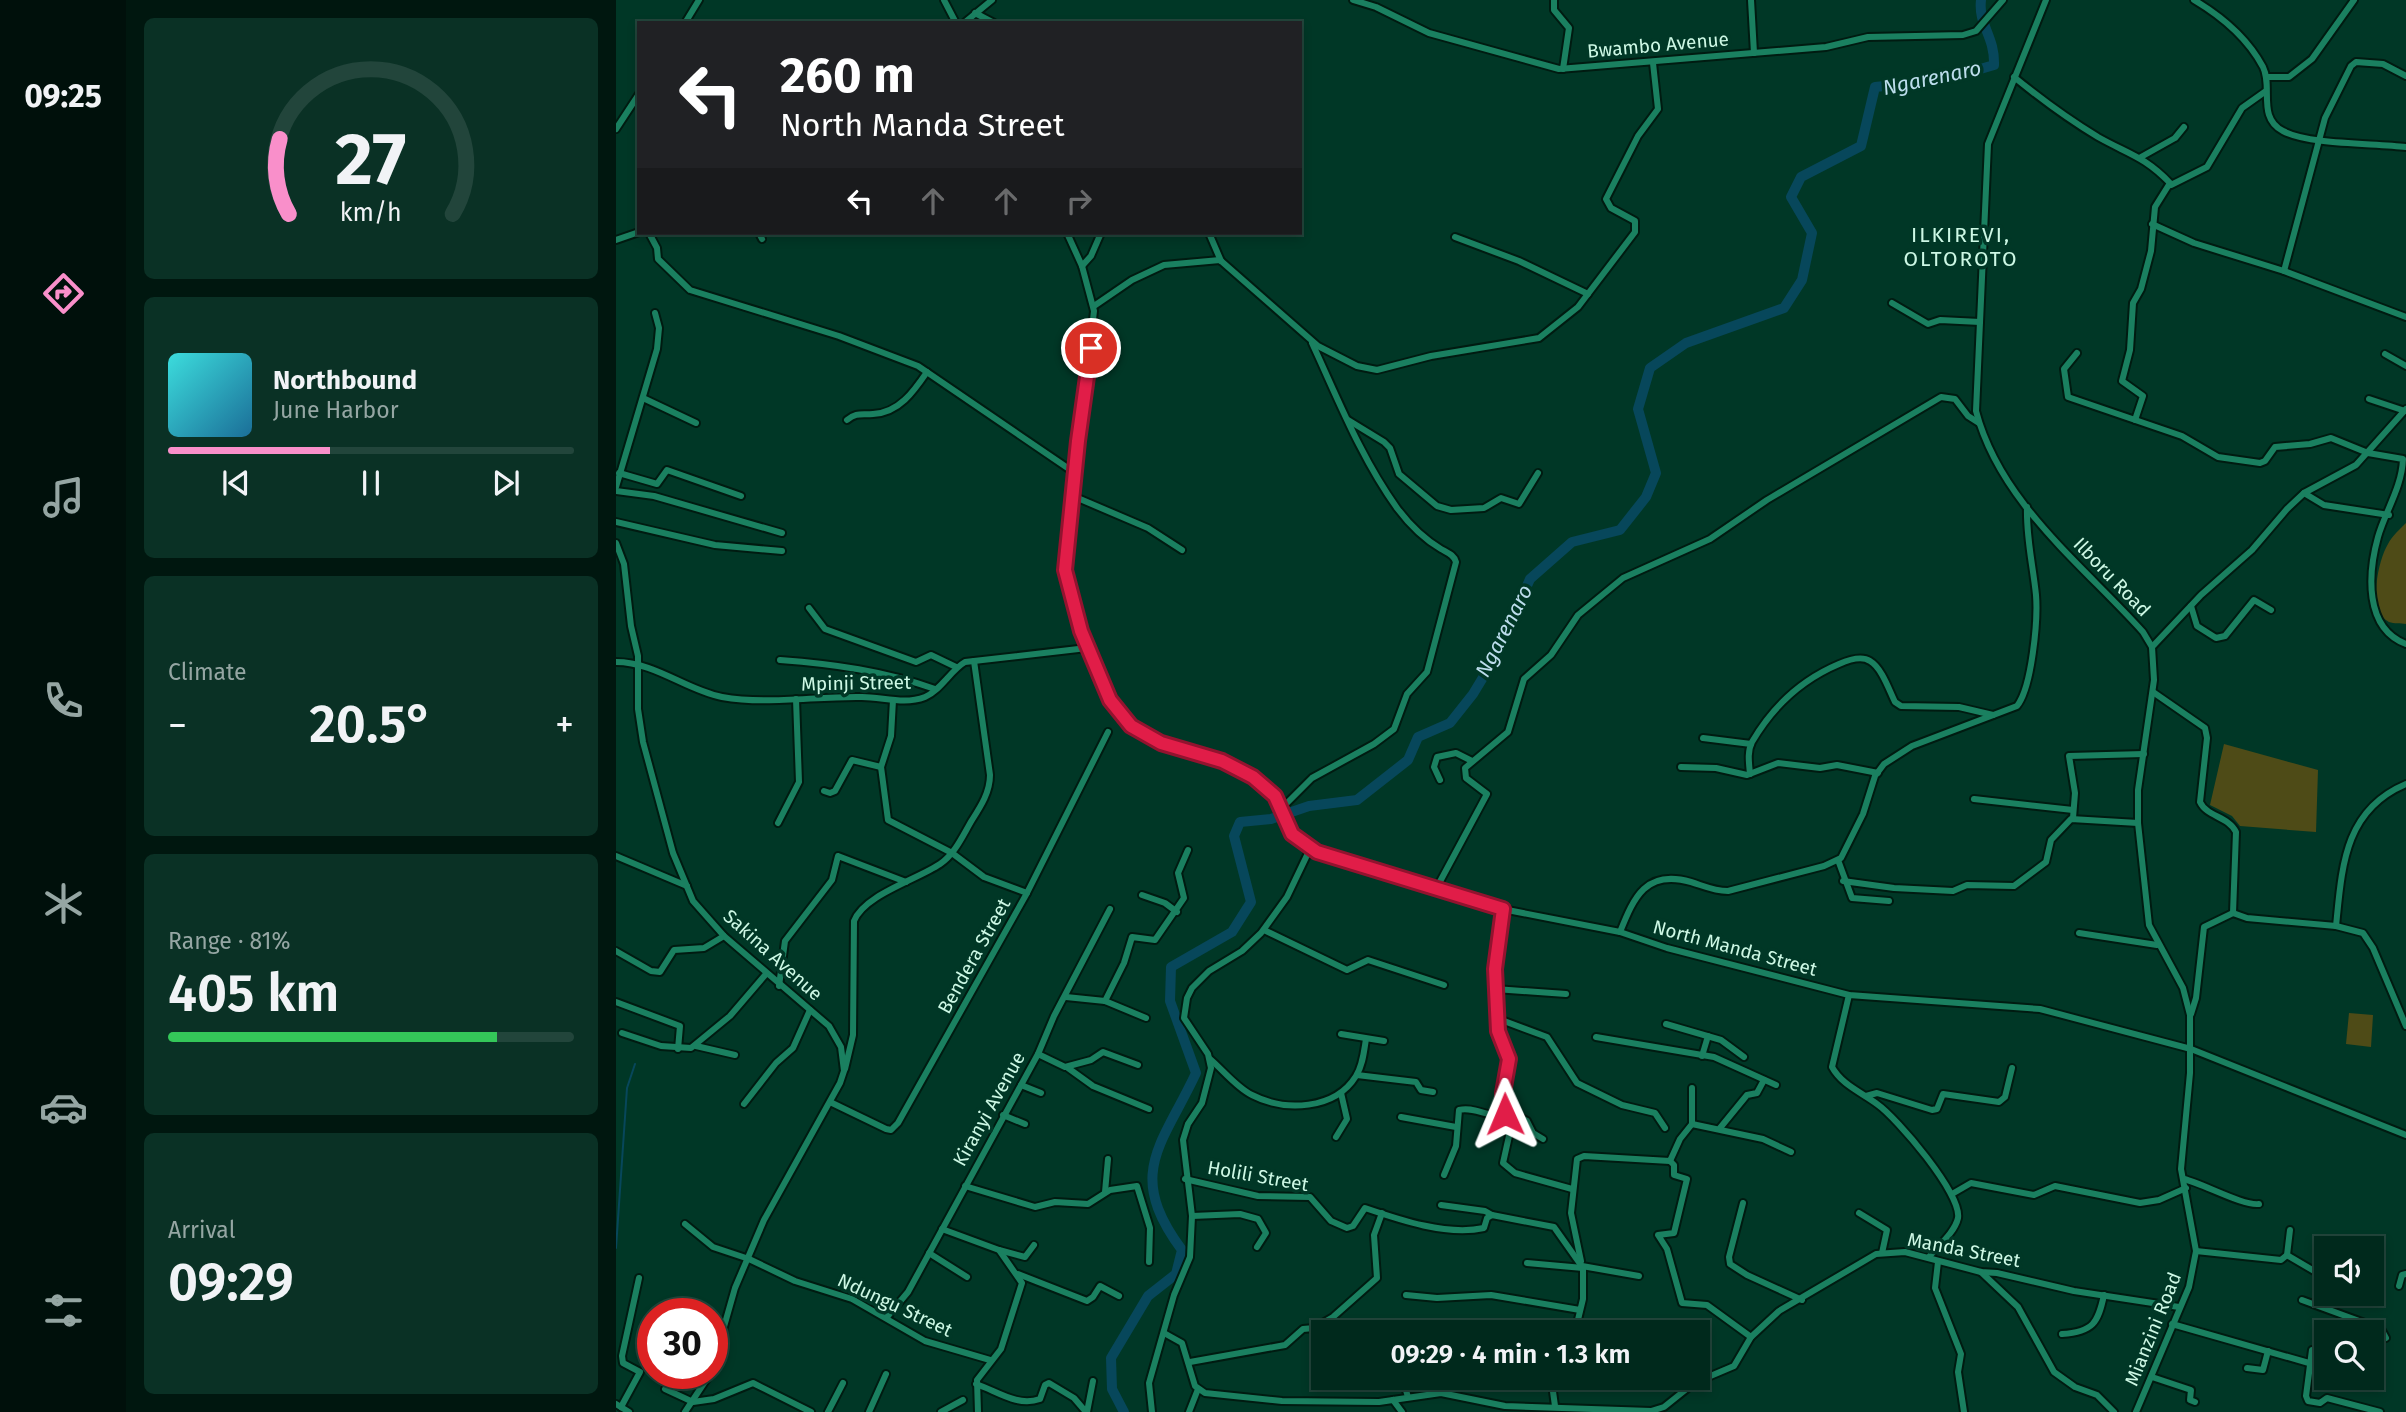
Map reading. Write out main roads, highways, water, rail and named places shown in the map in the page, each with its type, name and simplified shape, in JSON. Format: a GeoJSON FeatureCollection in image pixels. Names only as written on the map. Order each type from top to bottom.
{"type":"FeatureCollection","features":[{"type":"Feature","properties":{"kind":"waterway","name":"Ngarenaro"},"geometry":{"type":"LineString","coordinates":[[1124,1412],[1112,1389],[1111,1358],[1148,1296],[1176,1274],[1182,1250],[1165,1223],[1155,1200],[1152,1179],[1162,1141],[1196,1073],[1170,1001],[1171,967],[1232,932],[1251,902],[1234,836],[1240,822],[1271,819],[1309,806],[1357,800],[1408,760],[1418,737],[1450,723],[1473,694],[1496,656],[1530,579],[1572,542],[1620,530],[1646,497],[1656,473],[1638,409],[1650,368],[1686,343],[1784,308],[1802,280],[1812,233],[1791,197],[1801,177],[1861,146],[1875,87],[1943,80],[1994,65],[1992,46],[1982,17],[1981,0]]}},
{"type":"Feature","properties":{"kind":"waterway"},"geometry":{"type":"LineString","coordinates":[[616,1248],[627,1088],[635,1064]]}},
{"type":"Feature","properties":{"kind":"district","name":"ILKIREVI, OLTOROTO"},"geometry":{"type":"Point","coordinates":[1961,247]}}]}
